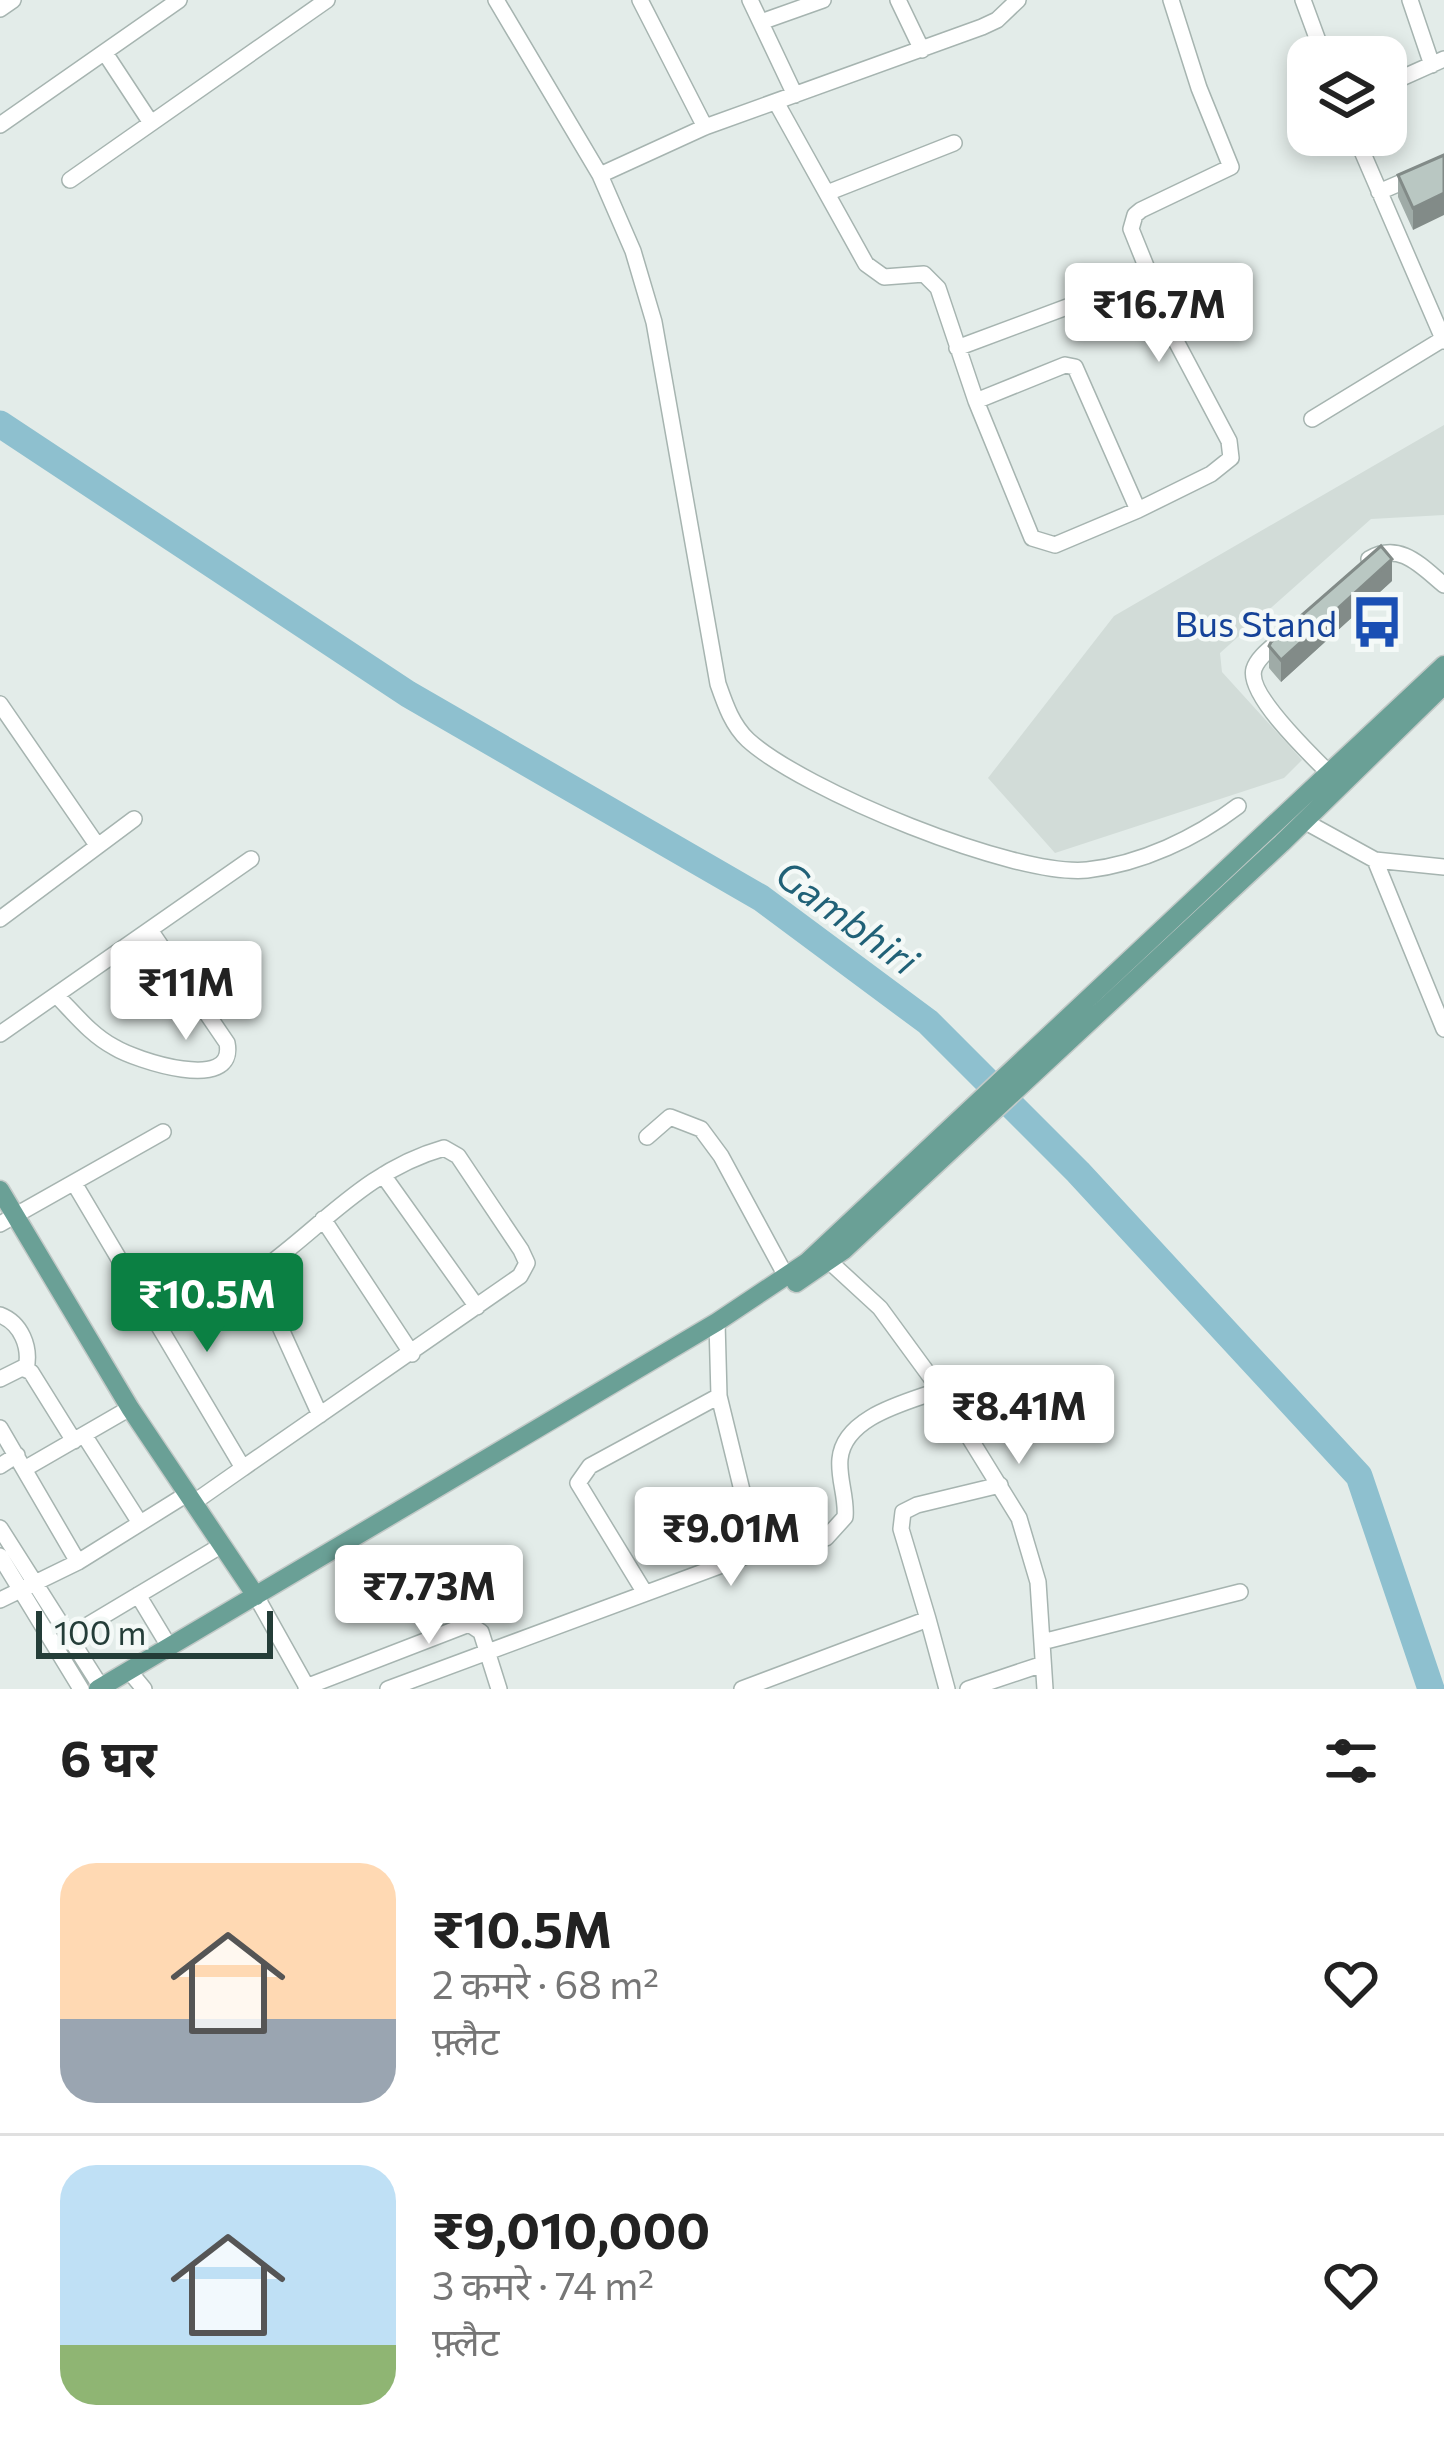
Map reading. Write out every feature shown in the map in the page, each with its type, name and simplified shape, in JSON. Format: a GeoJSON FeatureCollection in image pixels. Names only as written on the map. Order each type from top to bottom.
{"type":"FeatureCollection","features":[{"type":"Feature","properties":{"kind":"main road"},"geometry":{"type":"LineString","coordinates":[[780,1282],[793,1285],[830,1262],[1282,843],[1335,779],[1444,665]]}},
{"type":"Feature","properties":{"kind":"main road"},"geometry":{"type":"LineString","coordinates":[[94,1688],[130,1672],[780,1282],[835,1240],[1261,838],[1444,685]]}},
{"type":"Feature","properties":{"kind":"main road"},"geometry":{"type":"LineString","coordinates":[[0,1190],[8,1219],[256,1597]]}},
{"type":"Feature","properties":{"kind":"street"},"geometry":{"type":"LineString","coordinates":[[0,9],[13,0]]}},
{"type":"Feature","properties":{"kind":"street"},"geometry":{"type":"LineString","coordinates":[[0,125],[179,0]]}},
{"type":"Feature","properties":{"kind":"street"},"geometry":{"type":"LineString","coordinates":[[640,0],[705,127]]}},
{"type":"Feature","properties":{"kind":"street"},"geometry":{"type":"LineString","coordinates":[[750,0],[795,95]]}},
{"type":"Feature","properties":{"kind":"street"},"geometry":{"type":"LineString","coordinates":[[760,22],[823,0]]}},
{"type":"Feature","properties":{"kind":"street"},"geometry":{"type":"LineString","coordinates":[[898,0],[922,50]]}},
{"type":"Feature","properties":{"kind":"street"},"geometry":{"type":"LineString","coordinates":[[600,175],[705,127],[997,20],[1018,0]]}},
{"type":"Feature","properties":{"kind":"street"},"geometry":{"type":"LineString","coordinates":[[776,102],[875,273],[884,277],[923,274],[932,280],[1032,538],[1055,545],[1224,466],[1231,450],[1177,344],[1131,229],[1135,214],[1231,167],[1171,0]]}},
{"type":"Feature","properties":{"kind":"street"},"geometry":{"type":"LineString","coordinates":[[1303,0],[1316,36]]}},
{"type":"Feature","properties":{"kind":"street"},"geometry":{"type":"LineString","coordinates":[[1407,76],[1438,62],[1410,0]]}},
{"type":"Feature","properties":{"kind":"street"},"geometry":{"type":"LineString","coordinates":[[500,1],[600,175],[633,250],[655,322],[718,684],[727,711],[747,739],[813,782],[952,841],[1040,866],[1083,870],[1117,865],[1162,850],[1238,806]]}},
{"type":"Feature","properties":{"kind":"street"},"geometry":{"type":"LineString","coordinates":[[70,180],[319,2]]}},
{"type":"Feature","properties":{"kind":"street"},"geometry":{"type":"LineString","coordinates":[[105,53],[151,124]]}},
{"type":"Feature","properties":{"kind":"street"},"geometry":{"type":"LineString","coordinates":[[827,193],[954,143]]}},
{"type":"Feature","properties":{"kind":"street"},"geometry":{"type":"LineString","coordinates":[[1312,419],[1443,340],[1364,156]]}},
{"type":"Feature","properties":{"kind":"street"},"geometry":{"type":"LineString","coordinates":[[1379,192],[1444,164]]}},
{"type":"Feature","properties":{"kind":"street"},"geometry":{"type":"LineString","coordinates":[[957,348],[1150,276]]}},
{"type":"Feature","properties":{"kind":"street"},"geometry":{"type":"LineString","coordinates":[[976,401],[1053,369],[1075,367],[1138,510]]}},
{"type":"Feature","properties":{"kind":"street"},"geometry":{"type":"LineString","coordinates":[[1349,576],[1380,553],[1396,552],[1410,557],[1444,585]]}},
{"type":"Feature","properties":{"kind":"street"},"geometry":{"type":"LineString","coordinates":[[1297,624],[1262,656],[1254,668],[1253,682],[1261,698],[1335,779]]}},
{"type":"Feature","properties":{"kind":"street"},"geometry":{"type":"LineString","coordinates":[[0,704],[97,845]]}},
{"type":"Feature","properties":{"kind":"street"},"geometry":{"type":"LineString","coordinates":[[3,909],[134,819]]}},
{"type":"Feature","properties":{"kind":"street"},"geometry":{"type":"LineString","coordinates":[[1304,821],[1376,860],[1444,867]]}},
{"type":"Feature","properties":{"kind":"street"},"geometry":{"type":"LineString","coordinates":[[0,1034],[251,859]]}},
{"type":"Feature","properties":{"kind":"street"},"geometry":{"type":"LineString","coordinates":[[1376,860],[1444,1029]]}},
{"type":"Feature","properties":{"kind":"street"},"geometry":{"type":"LineString","coordinates":[[56,995],[97,1036],[130,1055],[193,1070],[224,1063],[227,1042],[150,930]]}},
{"type":"Feature","properties":{"kind":"street"},"geometry":{"type":"LineString","coordinates":[[646,1137],[670,1118],[681,1118],[700,1129],[721,1156],[780,1282]]}},
{"type":"Feature","properties":{"kind":"street"},"geometry":{"type":"LineString","coordinates":[[8,1219],[163,1132]]}},
{"type":"Feature","properties":{"kind":"street"},"geometry":{"type":"LineString","coordinates":[[0,1600],[78,1562],[243,1468],[412,1354],[520,1276],[527,1264],[458,1156],[444,1148],[383,1174],[349,1195],[256,1274],[159,1323]]}},
{"type":"Feature","properties":{"kind":"street"},"geometry":{"type":"LineString","coordinates":[[383,1174],[477,1307]]}},
{"type":"Feature","properties":{"kind":"street"},"geometry":{"type":"LineString","coordinates":[[74,1183],[243,1468]]}},
{"type":"Feature","properties":{"kind":"street"},"geometry":{"type":"LineString","coordinates":[[323,1219],[412,1354]]}},
{"type":"Feature","properties":{"kind":"street"},"geometry":{"type":"LineString","coordinates":[[830,1262],[880,1308],[940,1390],[1019,1517],[1039,1582],[1045,1689]]}},
{"type":"Feature","properties":{"kind":"street"},"geometry":{"type":"LineString","coordinates":[[256,1274],[320,1415]]}},
{"type":"Feature","properties":{"kind":"street"},"geometry":{"type":"LineString","coordinates":[[0,1315],[13,1322],[24,1339],[29,1355],[26,1369],[140,1523]]}},
{"type":"Feature","properties":{"kind":"street"},"geometry":{"type":"LineString","coordinates":[[717,1322],[719,1396],[757,1552]]}},
{"type":"Feature","properties":{"kind":"street"},"geometry":{"type":"LineString","coordinates":[[0,1379],[26,1369]]}},
{"type":"Feature","properties":{"kind":"street"},"geometry":{"type":"LineString","coordinates":[[398,1687],[757,1552],[816,1541],[836,1530],[845,1517],[840,1458],[853,1432],[900,1404],[940,1390]]}},
{"type":"Feature","properties":{"kind":"street"},"geometry":{"type":"LineString","coordinates":[[645,1593],[578,1483],[582,1473],[719,1396]]}},
{"type":"Feature","properties":{"kind":"street"},"geometry":{"type":"LineString","coordinates":[[0,1466],[79,1438],[130,1408]]}},
{"type":"Feature","properties":{"kind":"street"},"geometry":{"type":"LineString","coordinates":[[0,1428],[78,1562]]}},
{"type":"Feature","properties":{"kind":"street"},"geometry":{"type":"LineString","coordinates":[[947,1689],[901,1529],[903,1513],[917,1505],[1000,1485]]}},
{"type":"Feature","properties":{"kind":"street"},"geometry":{"type":"LineString","coordinates":[[0,1528],[27,1588],[94,1688]]}},
{"type":"Feature","properties":{"kind":"street"},"geometry":{"type":"LineString","coordinates":[[68,1636],[222,1545]]}},
{"type":"Feature","properties":{"kind":"street"},"geometry":{"type":"LineString","coordinates":[[0,1556],[68,1636],[94,1688]]}},
{"type":"Feature","properties":{"kind":"street"},"geometry":{"type":"LineString","coordinates":[[1042,1642],[1240,1592]]}},
{"type":"Feature","properties":{"kind":"street"},"geometry":{"type":"LineString","coordinates":[[138,1595],[170,1648]]}},
{"type":"Feature","properties":{"kind":"street"},"geometry":{"type":"LineString","coordinates":[[256,1597],[307,1688],[459,1626],[476,1626],[499,1689]]}},
{"type":"Feature","properties":{"kind":"street"},"geometry":{"type":"LineString","coordinates":[[742,1689],[928,1619]]}},
{"type":"Feature","properties":{"kind":"street"},"geometry":{"type":"LineString","coordinates":[[968,1689],[1043,1664]]}},
{"type":"Feature","properties":{"kind":"street"},"geometry":{"type":"LineString","coordinates":[[130,1672],[144,1689]]}},
{"type":"Feature","properties":{"kind":"shaded area"},"geometry":{"type":"Polygon","coordinates":[[[1444,425],[1444,515],[1371,519],[1220,653],[1222,672],[1302,760],[1284,778],[1055,853],[988,778],[1114,616],[1444,425]]]}},
{"type":"Feature","properties":{"kind":"building"},"geometry":{"type":"Polygon","coordinates":[[[1444,155],[1444,193],[1413,208],[1398,175],[1444,155]]]}},
{"type":"Feature","properties":{"kind":"building"},"geometry":{"type":"Polygon","coordinates":[[[1381,546],[1392,559],[1281,660],[1269,646],[1271,642],[1381,546]]]}},
{"type":"Feature","properties":{"kind":"waterway","name":"Gambhiri"},"geometry":{"type":"LineString","coordinates":[[0,424],[408,694],[761,898],[928,1022],[1078,1172],[1359,1476],[1431,1689]]}},
{"type":"Feature","properties":{"kind":"place","name":"Bus Stand"},"geometry":{"type":"Point","coordinates":[1377,622]}}]}
